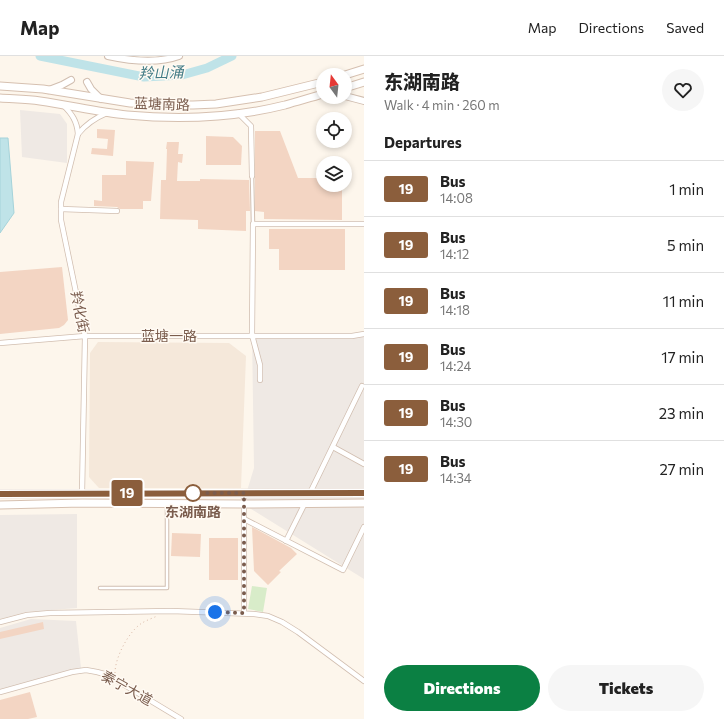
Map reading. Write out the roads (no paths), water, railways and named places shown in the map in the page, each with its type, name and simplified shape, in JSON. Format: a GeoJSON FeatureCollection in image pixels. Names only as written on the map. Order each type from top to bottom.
{"type":"FeatureCollection","features":[{"type":"Feature","properties":{"kind":"main road"},"geometry":{"type":"LineString","coordinates":[[352,73],[364,69]]}},
{"type":"Feature","properties":{"kind":"main road"},"geometry":{"type":"LineString","coordinates":[[352,86],[364,82]]}},
{"type":"Feature","properties":{"kind":"main road","name":"蓝塘南路"},"geometry":{"type":"LineString","coordinates":[[0,86],[49,90],[101,99],[150,104],[186,105],[216,104],[262,97],[316,84]]}},
{"type":"Feature","properties":{"kind":"main road","name":"蓝塘南路"},"geometry":{"type":"LineString","coordinates":[[0,98],[63,104],[125,114],[191,117],[238,113],[284,105],[316,96]]}},
{"type":"Feature","properties":{"kind":"main road"},"geometry":{"type":"LineString","coordinates":[[0,494],[364,493]]}},
{"type":"Feature","properties":{"kind":"main road"},"geometry":{"type":"LineString","coordinates":[[0,505],[82,503],[364,503]]}},
{"type":"Feature","properties":{"kind":"street"},"geometry":{"type":"LineString","coordinates":[[108,56],[134,60],[155,61],[179,56]]}},
{"type":"Feature","properties":{"kind":"street"},"geometry":{"type":"LineString","coordinates":[[49,90],[71,80]]}},
{"type":"Feature","properties":{"kind":"street"},"geometry":{"type":"LineString","coordinates":[[87,82],[91,89],[101,99]]}},
{"type":"Feature","properties":{"kind":"street"},"geometry":{"type":"LineString","coordinates":[[352,98],[364,101]]}},
{"type":"Feature","properties":{"kind":"street"},"geometry":{"type":"LineString","coordinates":[[63,104],[75,119],[78,134]]}},
{"type":"Feature","properties":{"kind":"street"},"geometry":{"type":"LineString","coordinates":[[78,134],[89,122],[108,112]]}},
{"type":"Feature","properties":{"kind":"street"},"geometry":{"type":"LineString","coordinates":[[238,113],[252,126],[252,176]]}},
{"type":"Feature","properties":{"kind":"street","name":"羚化街"},"geometry":{"type":"LineString","coordinates":[[78,134],[61,202],[61,220],[85,336],[82,494]]}},
{"type":"Feature","properties":{"kind":"street"},"geometry":{"type":"LineString","coordinates":[[61,209],[117,211]]}},
{"type":"Feature","properties":{"kind":"street"},"geometry":{"type":"LineString","coordinates":[[260,380],[260,365],[252,335],[254,224],[364,224]]}},
{"type":"Feature","properties":{"kind":"street","name":"蓝塘一路"},"geometry":{"type":"LineString","coordinates":[[0,343],[85,336],[352,336],[364,334]]}},
{"type":"Feature","properties":{"kind":"street"},"geometry":{"type":"LineString","coordinates":[[310,493],[362,386]]}},
{"type":"Feature","properties":{"kind":"street"},"geometry":{"type":"LineString","coordinates":[[333,447],[364,464]]}},
{"type":"Feature","properties":{"kind":"street"},"geometry":{"type":"LineString","coordinates":[[244,493],[244,613]]}},
{"type":"Feature","properties":{"kind":"street"},"geometry":{"type":"LineString","coordinates":[[286,541],[304,503]]}},
{"type":"Feature","properties":{"kind":"street"},"geometry":{"type":"LineString","coordinates":[[244,519],[343,570],[364,528]]}},
{"type":"Feature","properties":{"kind":"street"},"geometry":{"type":"LineString","coordinates":[[0,622],[50,613],[171,611],[244,613],[268,616],[282,622],[298,632],[364,681]]}},
{"type":"Feature","properties":{"kind":"street","name":"秦宁大道"},"geometry":{"type":"LineString","coordinates":[[0,692],[72,672],[86,670],[108,675],[181,719]]}},
{"type":"Feature","properties":{"kind":"lane"},"geometry":{"type":"LineString","coordinates":[[252,176],[254,224]]}},
{"type":"Feature","properties":{"kind":"lane"},"geometry":{"type":"LineString","coordinates":[[100,588],[167,588],[167,504]]}},
{"type":"Feature","properties":{"kind":"water"},"geometry":{"type":"Polygon","coordinates":[[[0,138],[8,138],[14,213],[0,233],[0,138]]]}},
{"type":"Feature","properties":{"kind":"waterway","name":"羚山涌"},"geometry":{"type":"LineString","coordinates":[[40,56],[144,77],[182,75],[207,68],[232,56]]}},
{"type":"Feature","properties":{"kind":"place","name":"东湖南路"},"geometry":{"type":"Point","coordinates":[193,493]}}]}
